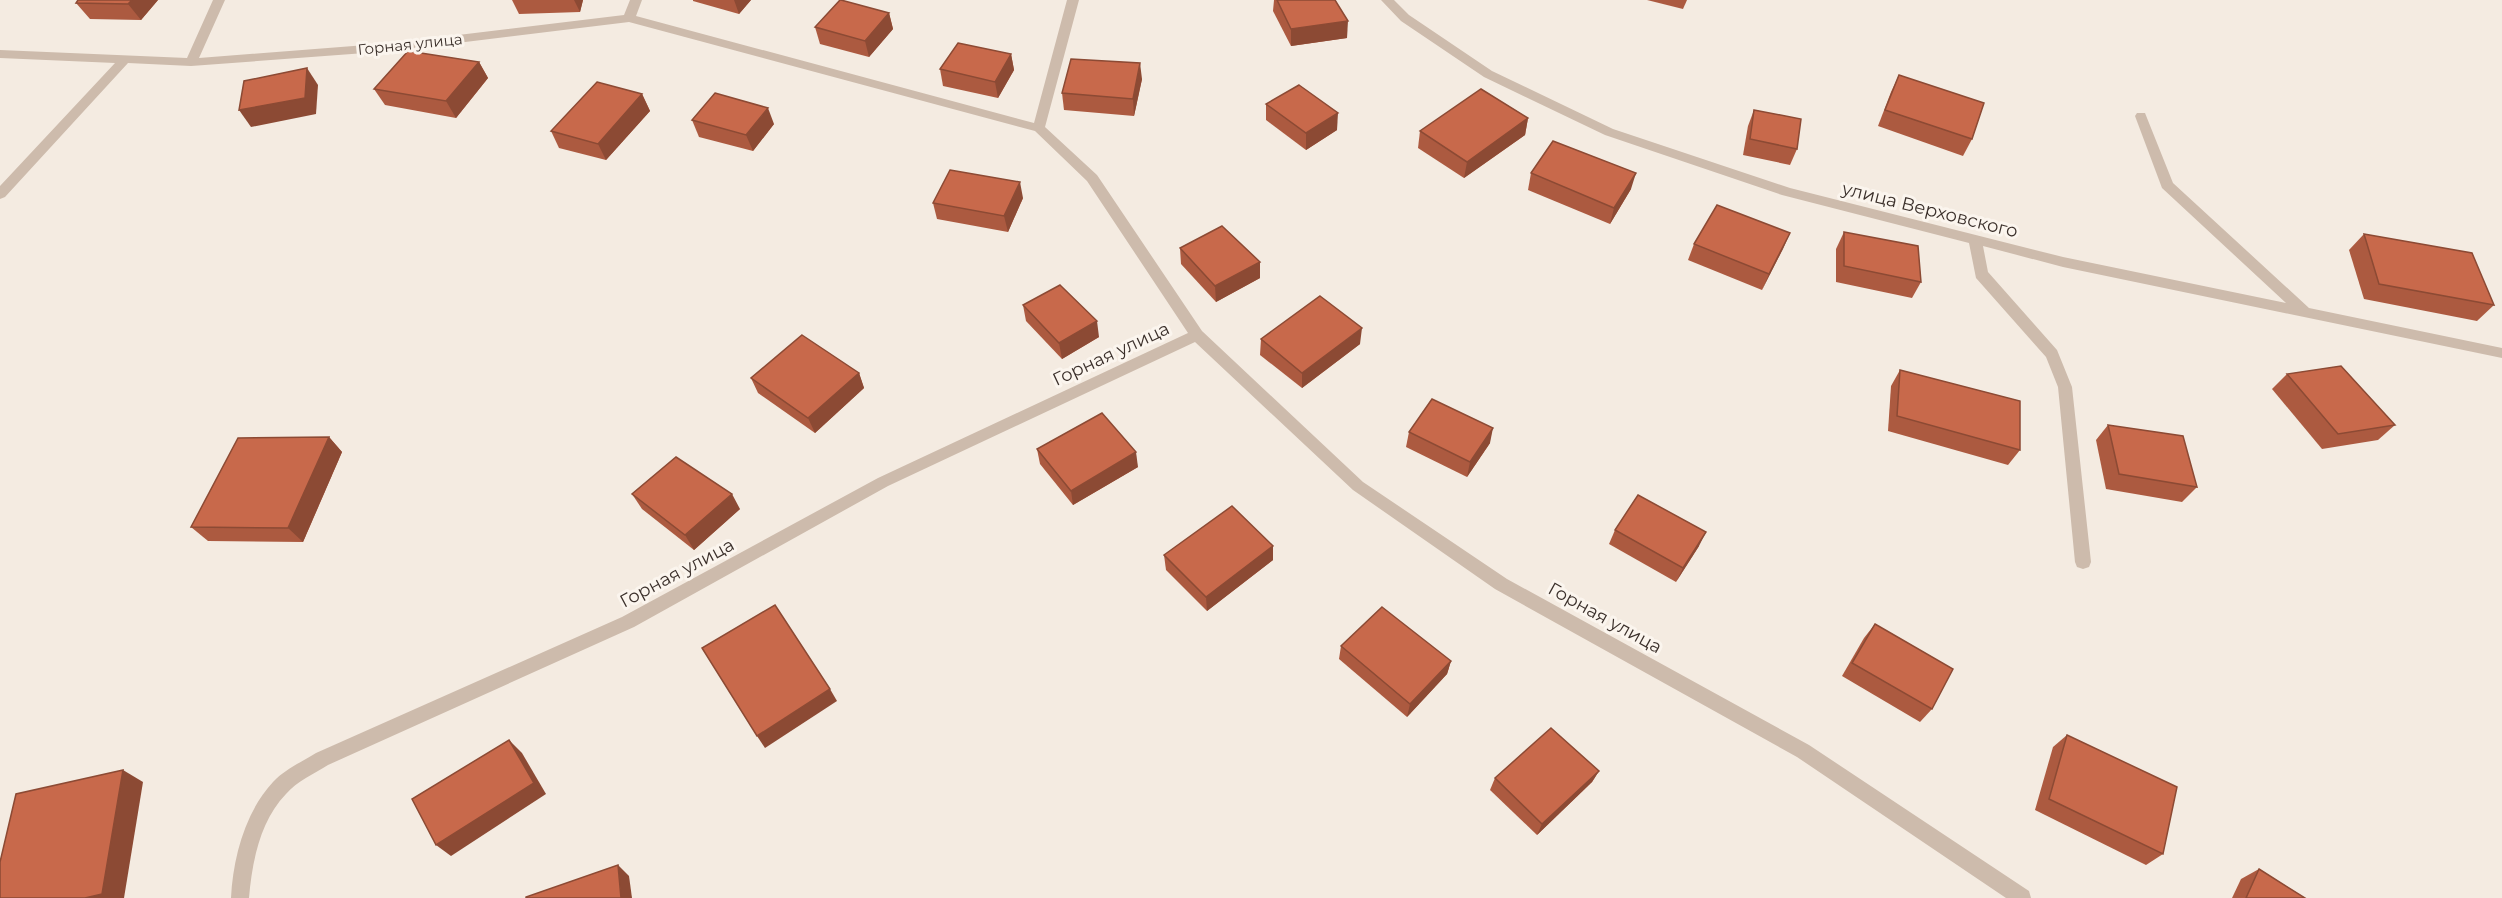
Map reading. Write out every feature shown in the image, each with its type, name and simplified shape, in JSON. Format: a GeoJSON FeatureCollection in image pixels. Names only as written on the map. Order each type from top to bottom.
{"type":"FeatureCollection","features":[{"type":"Feature","properties":{"kind":"street"},"geometry":{"type":"LineString","coordinates":[[191,62],[219,0]]}},
{"type":"Feature","properties":{"kind":"street"},"geometry":{"type":"LineString","coordinates":[[629,18],[636,0]]}},
{"type":"Feature","properties":{"kind":"street"},"geometry":{"type":"LineString","coordinates":[[1039,128],[1073,0]]}},
{"type":"Feature","properties":{"kind":"street","name":"улица Верховского"},"geometry":{"type":"LineString","coordinates":[[1387,0],[1405,18],[1488,74],[1609,132],[1786,192],[2063,262],[2502,353]]}},
{"type":"Feature","properties":{"kind":"street","name":"Горная улица"},"geometry":{"type":"LineString","coordinates":[[0,54],[191,62],[392,47],[629,18],[1039,128],[1092,178],[1197,334],[1358,486],[1502,584],[1803,751],[2022,898]]}},
{"type":"Feature","properties":{"kind":"street"},"geometry":{"type":"LineString","coordinates":[[0,194],[125,59]]}},
{"type":"Feature","properties":{"kind":"street"},"geometry":{"type":"LineString","coordinates":[[2141,116],[2167,184],[2307,314]]}},
{"type":"Feature","properties":{"kind":"street"},"geometry":{"type":"LineString","coordinates":[[1975,240],[1981,274],[2052,354],[2065,387],[2083,562]]}},
{"type":"Feature","properties":{"kind":"street","name":"Горная улица"},"geometry":{"type":"LineString","coordinates":[[240,898],[241,875],[254,830],[280,788],[322,759],[628,622],[883,482],[1197,334]]}},
{"type":"Feature","properties":{"kind":"building"},"geometry":{"type":"Polygon","coordinates":[[[78,0],[132,0],[128,4],[76,3],[78,0]]]}},
{"type":"Feature","properties":{"kind":"building"},"geometry":{"type":"Polygon","coordinates":[[[840,0],[889,13],[865,41],[815,27],[840,0]]]}},
{"type":"Feature","properties":{"kind":"building"},"geometry":{"type":"Polygon","coordinates":[[[1277,0],[1335,0],[1348,21],[1291,29],[1277,0]]]}},
{"type":"Feature","properties":{"kind":"building"},"geometry":{"type":"Polygon","coordinates":[[[958,43],[1011,54],[995,82],[940,69],[958,43]]]}},
{"type":"Feature","properties":{"kind":"building"},"geometry":{"type":"Polygon","coordinates":[[[408,51],[479,62],[446,101],[374,89],[408,51]]]}},
{"type":"Feature","properties":{"kind":"building"},"geometry":{"type":"Polygon","coordinates":[[[1071,59],[1140,63],[1133,99],[1062,93],[1071,59]]]}},
{"type":"Feature","properties":{"kind":"building"},"geometry":{"type":"Polygon","coordinates":[[[307,68],[305,98],[239,110],[244,81],[307,68]]]}},
{"type":"Feature","properties":{"kind":"building"},"geometry":{"type":"Polygon","coordinates":[[[1899,75],[1984,103],[1972,139],[1885,110],[1899,75]]]}},
{"type":"Feature","properties":{"kind":"building"},"geometry":{"type":"Polygon","coordinates":[[[597,82],[642,94],[598,144],[551,131],[597,82]]]}},
{"type":"Feature","properties":{"kind":"building"},"geometry":{"type":"Polygon","coordinates":[[[1299,85],[1338,113],[1306,133],[1266,104],[1299,85]]]}},
{"type":"Feature","properties":{"kind":"building"},"geometry":{"type":"Polygon","coordinates":[[[1481,89],[1528,118],[1467,162],[1420,131],[1481,89]]]}},
{"type":"Feature","properties":{"kind":"building"},"geometry":{"type":"Polygon","coordinates":[[[715,93],[768,108],[746,135],[692,120],[715,93]]]}},
{"type":"Feature","properties":{"kind":"building"},"geometry":{"type":"Polygon","coordinates":[[[1754,110],[1801,119],[1797,149],[1750,139],[1754,110]]]}},
{"type":"Feature","properties":{"kind":"building"},"geometry":{"type":"Polygon","coordinates":[[[1553,141],[1636,173],[1614,208],[1531,173],[1553,141]]]}},
{"type":"Feature","properties":{"kind":"building"},"geometry":{"type":"Polygon","coordinates":[[[950,170],[1020,182],[1004,216],[933,203],[950,170]]]}},
{"type":"Feature","properties":{"kind":"building"},"geometry":{"type":"Polygon","coordinates":[[[1717,205],[1790,233],[1769,274],[1694,244],[1717,205]]]}},
{"type":"Feature","properties":{"kind":"building"},"geometry":{"type":"Polygon","coordinates":[[[1222,226],[1260,262],[1215,286],[1180,248],[1222,226]]]}},
{"type":"Feature","properties":{"kind":"building"},"geometry":{"type":"Polygon","coordinates":[[[1844,232],[1918,246],[1921,282],[1844,266],[1844,232]]]}},
{"type":"Feature","properties":{"kind":"building"},"geometry":{"type":"Polygon","coordinates":[[[2364,234],[2472,253],[2494,305],[2379,284],[2364,234]]]}},
{"type":"Feature","properties":{"kind":"building"},"geometry":{"type":"Polygon","coordinates":[[[1060,285],[1097,321],[1059,343],[1023,305],[1060,285]]]}},
{"type":"Feature","properties":{"kind":"building"},"geometry":{"type":"Polygon","coordinates":[[[1320,296],[1362,328],[1302,373],[1261,339],[1320,296]]]}},
{"type":"Feature","properties":{"kind":"building"},"geometry":{"type":"Polygon","coordinates":[[[802,335],[859,373],[808,418],[751,378],[802,335]]]}},
{"type":"Feature","properties":{"kind":"building"},"geometry":{"type":"Polygon","coordinates":[[[2341,366],[2395,425],[2338,434],[2287,374],[2341,366]]]}},
{"type":"Feature","properties":{"kind":"building"},"geometry":{"type":"Polygon","coordinates":[[[1900,370],[2020,401],[2020,450],[1897,416],[1900,370]]]}},
{"type":"Feature","properties":{"kind":"building"},"geometry":{"type":"Polygon","coordinates":[[[1432,399],[1493,428],[1470,462],[1409,432],[1432,399]]]}},
{"type":"Feature","properties":{"kind":"building"},"geometry":{"type":"Polygon","coordinates":[[[1102,413],[1136,452],[1071,491],[1037,449],[1102,413]]]}},
{"type":"Feature","properties":{"kind":"building"},"geometry":{"type":"Polygon","coordinates":[[[2108,425],[2183,436],[2197,487],[2119,474],[2108,425]]]}},
{"type":"Feature","properties":{"kind":"building"},"geometry":{"type":"Polygon","coordinates":[[[329,437],[288,528],[191,527],[238,438],[329,437]]]}},
{"type":"Feature","properties":{"kind":"building"},"geometry":{"type":"Polygon","coordinates":[[[676,457],[732,494],[685,535],[632,494],[676,457]]]}},
{"type":"Feature","properties":{"kind":"building"},"geometry":{"type":"Polygon","coordinates":[[[1638,495],[1706,532],[1683,568],[1615,530],[1638,495]]]}},
{"type":"Feature","properties":{"kind":"building"},"geometry":{"type":"Polygon","coordinates":[[[1232,506],[1273,546],[1206,597],[1164,555],[1232,506]]]}},
{"type":"Feature","properties":{"kind":"building"},"geometry":{"type":"Polygon","coordinates":[[[775,605],[830,689],[757,736],[702,648],[775,605]]]}},
{"type":"Feature","properties":{"kind":"building"},"geometry":{"type":"Polygon","coordinates":[[[1382,607],[1451,661],[1410,704],[1341,646],[1382,607]]]}},
{"type":"Feature","properties":{"kind":"building"},"geometry":{"type":"Polygon","coordinates":[[[1875,624],[1953,669],[1932,709],[1852,663],[1875,624]]]}},
{"type":"Feature","properties":{"kind":"building"},"geometry":{"type":"Polygon","coordinates":[[[1551,728],[1599,771],[1542,824],[1495,778],[1551,728]]]}},
{"type":"Feature","properties":{"kind":"building"},"geometry":{"type":"Polygon","coordinates":[[[2067,735],[2177,787],[2163,854],[2049,799],[2067,735]]]}},
{"type":"Feature","properties":{"kind":"building"},"geometry":{"type":"Polygon","coordinates":[[[509,740],[534,783],[436,845],[412,799],[509,740]]]}},
{"type":"Feature","properties":{"kind":"building"},"geometry":{"type":"Polygon","coordinates":[[[123,770],[102,894],[85,898],[0,898],[0,862],[16,794],[123,770]]]}},
{"type":"Feature","properties":{"kind":"building"},"geometry":{"type":"Polygon","coordinates":[[[618,865],[621,898],[526,898],[526,897],[618,865]]]}},
{"type":"Feature","properties":{"kind":"building"},"geometry":{"type":"Polygon","coordinates":[[[2259,869],[2305,898],[2246,898],[2259,869]]]}}]}
